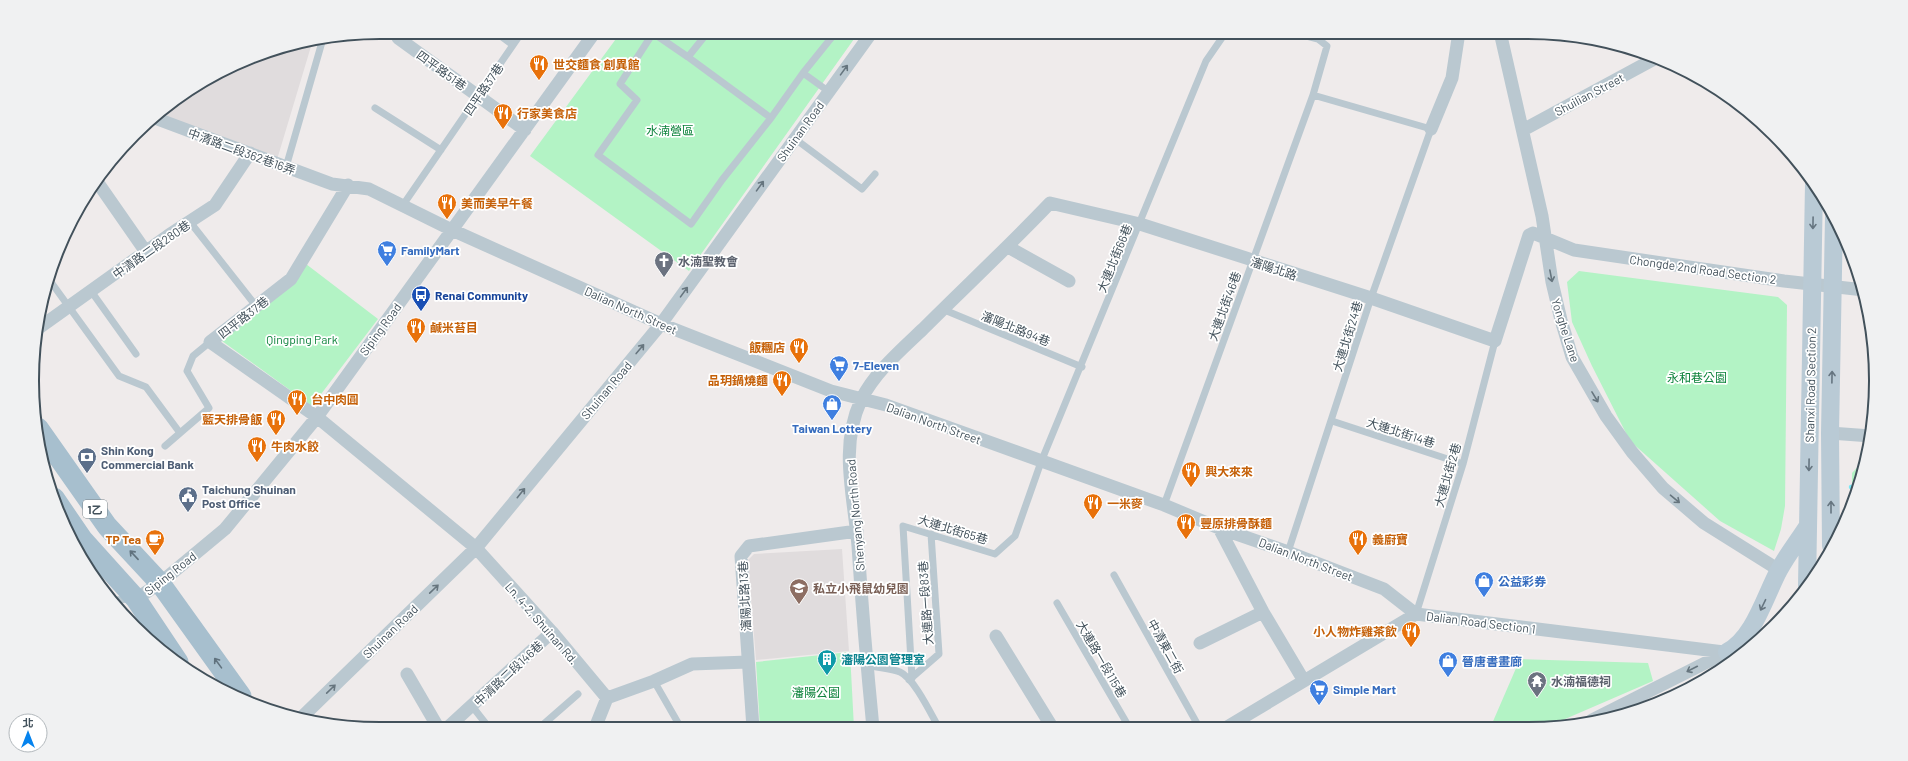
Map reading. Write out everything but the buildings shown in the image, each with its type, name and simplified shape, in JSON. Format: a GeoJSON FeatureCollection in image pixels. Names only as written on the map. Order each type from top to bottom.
{"type":"FeatureCollection","features":[{"type":"Feature","properties":{"kind":"main road","name":"1乙"},"geometry":{"type":"LineString","coordinates":[[44,437],[107,526],[160,583],[237,690]]}},
{"type":"Feature","properties":{"kind":"main road","name":"1乙"},"geometry":{"type":"LineString","coordinates":[[69,519],[125,600],[160,641]]}},
{"type":"Feature","properties":{"kind":"street","name":"四平路51巷"},"geometry":{"type":"LineString","coordinates":[[399,39],[525,130]]}},
{"type":"Feature","properties":{"kind":"street","name":"Siping Road"},"geometry":{"type":"LineString","coordinates":[[125,600],[160,583],[225,529],[317,417],[590,39]]}},
{"type":"Feature","properties":{"kind":"street","name":"Shuinan Road"},"geometry":{"type":"LineString","coordinates":[[306,713],[476,548],[661,324],[867,39]]}},
{"type":"Feature","properties":{"kind":"street"},"geometry":{"type":"LineString","coordinates":[[1431,129],[1452,78],[1457,39]]}},
{"type":"Feature","properties":{"kind":"street","name":"Yonghe Lane"},"geometry":{"type":"LineString","coordinates":[[1502,39],[1542,216],[1544,238],[1561,320],[1572,357],[1606,416],[1632,452],[1663,488],[1704,523],[1779,570]]}},
{"type":"Feature","properties":{"kind":"street","name":"Shuilian Street"},"geometry":{"type":"LineString","coordinates":[[1523,130],[1649,62]]}},
{"type":"Feature","properties":{"kind":"street","name":"中清路二段362巷16弄"},"geometry":{"type":"LineString","coordinates":[[160,120],[332,184],[348,185]]}},
{"type":"Feature","properties":{"kind":"street","name":"中清路二段280巷"},"geometry":{"type":"LineString","coordinates":[[44,324],[146,252],[216,205],[250,153]]}},
{"type":"Feature","properties":{"kind":"street"},"geometry":{"type":"LineString","coordinates":[[348,185],[369,189],[452,230]]}},
{"type":"Feature","properties":{"kind":"street","name":"四平路37巷"},"geometry":{"type":"LineString","coordinates":[[348,185],[291,279],[210,342],[317,417],[476,548]]}},
{"type":"Feature","properties":{"kind":"street"},"geometry":{"type":"LineString","coordinates":[[100,186],[146,252]]}},
{"type":"Feature","properties":{"kind":"street","name":"Shanxi Road Section 2"},"geometry":{"type":"LineString","coordinates":[[1806,577],[1814,195]]}},
{"type":"Feature","properties":{"kind":"street","name":"瀋陽北路"},"geometry":{"type":"LineString","coordinates":[[1050,203],[1140,224],[1371,298],[1495,341]]}},
{"type":"Feature","properties":{"kind":"street","name":"Shenyang North Road"},"geometry":{"type":"LineString","coordinates":[[872,722],[857,531],[848,466],[853,425],[862,399],[880,372],[1008,247],[1050,203]]}},
{"type":"Feature","properties":{"kind":"street","name":"Shanxi Road Section 2"},"geometry":{"type":"LineString","coordinates":[[1831,537],[1830,433],[1834,229]]}},
{"type":"Feature","properties":{"kind":"street","name":"Dalian North Street"},"geometry":{"type":"LineString","coordinates":[[452,230],[661,324],[831,391],[886,405],[1164,505],[1219,528],[1288,552],[1384,589],[1416,614]]}},
{"type":"Feature","properties":{"kind":"street"},"geometry":{"type":"LineString","coordinates":[[1495,341],[1529,235],[1533,233],[1544,238]]}},
{"type":"Feature","properties":{"kind":"street","name":"Chongde 2nd Road Section 2"},"geometry":{"type":"LineString","coordinates":[[1544,238],[1574,250],[1856,289]]}},
{"type":"Feature","properties":{"kind":"street"},"geometry":{"type":"LineString","coordinates":[[1008,247],[1069,281]]}},
{"type":"Feature","properties":{"kind":"street"},"geometry":{"type":"LineString","coordinates":[[1830,433],[1864,435]]}},
{"type":"Feature","properties":{"kind":"street"},"geometry":{"type":"LineString","coordinates":[[1734,652],[1734,648],[1755,621],[1779,570],[1807,526]]}},
{"type":"Feature","properties":{"kind":"street"},"geometry":{"type":"LineString","coordinates":[[1219,528],[1263,612],[1304,681]]}},
{"type":"Feature","properties":{"kind":"street","name":"瀋陽北路13巷"},"geometry":{"type":"LineString","coordinates":[[753,722],[740,556],[749,546],[857,531]]}},
{"type":"Feature","properties":{"kind":"street","name":"Ln. 4-2, Shuinan Rd."},"geometry":{"type":"LineString","coordinates":[[476,548],[552,632],[606,698]]}},
{"type":"Feature","properties":{"kind":"street"},"geometry":{"type":"LineString","coordinates":[[1200,643],[1263,612]]}},
{"type":"Feature","properties":{"kind":"street","name":"Dalian Road Section 1"},"geometry":{"type":"LineString","coordinates":[[1235,722],[1416,614],[1732,653]]}},
{"type":"Feature","properties":{"kind":"street","name":"中清路二段146巷"},"geometry":{"type":"LineString","coordinates":[[454,722],[552,632]]}},
{"type":"Feature","properties":{"kind":"street"},"geometry":{"type":"LineString","coordinates":[[996,636],[1049,722]]}},
{"type":"Feature","properties":{"kind":"street"},"geometry":{"type":"LineString","coordinates":[[1611,711],[1729,655]]}},
{"type":"Feature","properties":{"kind":"street"},"geometry":{"type":"LineString","coordinates":[[597,722],[606,698],[654,681],[692,664],[748,662]]}},
{"type":"Feature","properties":{"kind":"street"},"geometry":{"type":"LineString","coordinates":[[407,674],[435,722]]}},
{"type":"Feature","properties":{"kind":"lane"},"geometry":{"type":"LineString","coordinates":[[505,39],[513,45]]}},
{"type":"Feature","properties":{"kind":"lane","name":"四平路37巷"},"geometry":{"type":"LineString","coordinates":[[403,205],[517,39]]}},
{"type":"Feature","properties":{"kind":"lane"},"geometry":{"type":"LineString","coordinates":[[649,39],[620,84],[637,100],[598,155],[691,224],[722,180],[830,39]]}},
{"type":"Feature","properties":{"kind":"lane"},"geometry":{"type":"LineString","coordinates":[[662,39],[771,118]]}},
{"type":"Feature","properties":{"kind":"lane"},"geometry":{"type":"LineString","coordinates":[[688,57],[702,39]]}},
{"type":"Feature","properties":{"kind":"lane","name":"大連北街66巷"},"geometry":{"type":"LineString","coordinates":[[1042,462],[1206,61],[1221,39]]}},
{"type":"Feature","properties":{"kind":"lane","name":"大連北街46巷"},"geometry":{"type":"LineString","coordinates":[[1164,505],[1313,95],[1327,46],[1318,39]]}},
{"type":"Feature","properties":{"kind":"lane"},"geometry":{"type":"LineString","coordinates":[[286,167],[321,45]]}},
{"type":"Feature","properties":{"kind":"lane"},"geometry":{"type":"LineString","coordinates":[[803,73],[828,91]]}},
{"type":"Feature","properties":{"kind":"lane"},"geometry":{"type":"LineString","coordinates":[[1313,95],[1431,129]]}},
{"type":"Feature","properties":{"kind":"lane"},"geometry":{"type":"LineString","coordinates":[[375,108],[441,150]]}},
{"type":"Feature","properties":{"kind":"lane","name":"大連北街24巷"},"geometry":{"type":"LineString","coordinates":[[1288,552],[1371,298],[1431,129]]}},
{"type":"Feature","properties":{"kind":"lane"},"geometry":{"type":"LineString","coordinates":[[794,138],[862,189],[875,174]]}},
{"type":"Feature","properties":{"kind":"lane"},"geometry":{"type":"LineString","coordinates":[[190,222],[256,306]]}},
{"type":"Feature","properties":{"kind":"lane"},"geometry":{"type":"LineString","coordinates":[[53,285],[119,376],[146,387],[180,433]]}},
{"type":"Feature","properties":{"kind":"lane"},"geometry":{"type":"LineString","coordinates":[[91,291],[136,354]]}},
{"type":"Feature","properties":{"kind":"lane","name":"瀋陽北路94巷"},"geometry":{"type":"LineString","coordinates":[[942,310],[1082,367]]}},
{"type":"Feature","properties":{"kind":"lane","name":"大連北街2巷"},"geometry":{"type":"LineString","coordinates":[[1416,614],[1463,464],[1495,341]]}},
{"type":"Feature","properties":{"kind":"lane"},"geometry":{"type":"LineString","coordinates":[[165,446],[209,408],[187,371],[193,356],[210,342]]}},
{"type":"Feature","properties":{"kind":"lane","name":"大連北街14巷"},"geometry":{"type":"LineString","coordinates":[[1332,421],[1463,464]]}},
{"type":"Feature","properties":{"kind":"lane","name":"大連北街65巷"},"geometry":{"type":"LineString","coordinates":[[910,679],[903,526],[995,554],[1015,536],[1042,462]]}},
{"type":"Feature","properties":{"kind":"lane","name":"大連路一段83巷"},"geometry":{"type":"LineString","coordinates":[[910,679],[939,654],[931,534]]}},
{"type":"Feature","properties":{"kind":"lane","name":"中清東二街"},"geometry":{"type":"LineString","coordinates":[[1114,575],[1196,722]]}},
{"type":"Feature","properties":{"kind":"lane","name":"大連路一段115巷"},"geometry":{"type":"LineString","coordinates":[[1057,602],[1126,722]]}},
{"type":"Feature","properties":{"kind":"lane"},"geometry":{"type":"LineString","coordinates":[[867,665],[901,672],[910,679],[935,722]]}},
{"type":"Feature","properties":{"kind":"lane"},"geometry":{"type":"LineString","coordinates":[[654,681],[678,722]]}},
{"type":"Feature","properties":{"kind":"lane"},"geometry":{"type":"LineString","coordinates":[[546,722],[578,694]]}},
{"type":"Feature","properties":{"kind":"lane"},"geometry":{"type":"LineString","coordinates":[[472,706],[485,722]]}},
{"type":"Feature","properties":{"kind":"shaded area"},"geometry":{"type":"Polygon","coordinates":[[[311,47],[276,163],[164,117],[191,97],[229,74],[271,57],[311,47]]]}},
{"type":"Feature","properties":{"kind":"shaded area","name":"私立小飛鼠幼兒園"},"geometry":{"type":"Polygon","coordinates":[[[842,549],[849,651],[756,660],[748,560],[754,554],[842,549]]]}},
{"type":"Feature","properties":{"kind":"green space","name":"水湳營區"},"geometry":{"type":"Polygon","coordinates":[[[616,39],[854,39],[689,271],[530,156],[616,39]]]}},
{"type":"Feature","properties":{"kind":"green space","name":"Qingping Park"},"geometry":{"type":"Polygon","coordinates":[[[306,264],[378,319],[312,406],[222,341],[295,282],[306,264]]]}},
{"type":"Feature","properties":{"kind":"green space","name":"永和巷公園"},"geometry":{"type":"Polygon","coordinates":[[[1579,271],[1778,297],[1787,305],[1785,506],[1781,529],[1774,551],[1720,521],[1630,441],[1592,366],[1572,322],[1567,282],[1579,271]]]}},
{"type":"Feature","properties":{"kind":"green space"},"geometry":{"type":"Polygon","coordinates":[[[1857,467],[1852,486],[1852,473],[1857,467]]]}},
{"type":"Feature","properties":{"kind":"green space","name":"瀋陽公園"},"geometry":{"type":"Polygon","coordinates":[[[850,652],[854,722],[760,722],[756,662],[850,652]]]}},
{"type":"Feature","properties":{"kind":"green space"},"geometry":{"type":"Polygon","coordinates":[[[1520,659],[1648,663],[1653,681],[1563,720],[1493,722],[1520,659]]]}},
{"type":"Feature","properties":{"kind":"place","name":"世交麵食 創異館"},"geometry":{"type":"Point","coordinates":[539,81]}},
{"type":"Feature","properties":{"kind":"place","name":"行家美食店"},"geometry":{"type":"Point","coordinates":[503,130]}},
{"type":"Feature","properties":{"kind":"place","name":"美而美早午餐"},"geometry":{"type":"Point","coordinates":[447,220]}},
{"type":"Feature","properties":{"kind":"place","name":"FamilyMart"},"geometry":{"type":"Point","coordinates":[387,267]}},
{"type":"Feature","properties":{"kind":"place","name":"水湳聖教會"},"geometry":{"type":"Point","coordinates":[664,278]}},
{"type":"Feature","properties":{"kind":"place","name":"Renai Community"},"geometry":{"type":"Point","coordinates":[421,312]}},
{"type":"Feature","properties":{"kind":"place","name":"鹹米苔目"},"geometry":{"type":"Point","coordinates":[416,344]}},
{"type":"Feature","properties":{"kind":"place","name":"飯糰店"},"geometry":{"type":"Point","coordinates":[799,364]}},
{"type":"Feature","properties":{"kind":"place","name":"7-Eleven"},"geometry":{"type":"Point","coordinates":[839,382]}},
{"type":"Feature","properties":{"kind":"place","name":"品玥鍋燒麵"},"geometry":{"type":"Point","coordinates":[782,397]}},
{"type":"Feature","properties":{"kind":"place","name":"台中肉圓"},"geometry":{"type":"Point","coordinates":[297,416]}},
{"type":"Feature","properties":{"kind":"place","name":"Taiwan Lottery"},"geometry":{"type":"Point","coordinates":[832,421]}},
{"type":"Feature","properties":{"kind":"place","name":"藍天排骨飯"},"geometry":{"type":"Point","coordinates":[276,436]}},
{"type":"Feature","properties":{"kind":"place","name":"牛肉水餃"},"geometry":{"type":"Point","coordinates":[257,463]}},
{"type":"Feature","properties":{"kind":"place","name":"Shin Kong Commercial Bank"},"geometry":{"type":"Point","coordinates":[87,474]}},
{"type":"Feature","properties":{"kind":"place","name":"興大來來"},"geometry":{"type":"Point","coordinates":[1191,488]}},
{"type":"Feature","properties":{"kind":"place","name":"Taichung Shuinan Post Office"},"geometry":{"type":"Point","coordinates":[188,513]}},
{"type":"Feature","properties":{"kind":"place","name":"一米麥"},"geometry":{"type":"Point","coordinates":[1093,520]}},
{"type":"Feature","properties":{"kind":"place","name":"豐原排骨酥麵"},"geometry":{"type":"Point","coordinates":[1186,540]}},
{"type":"Feature","properties":{"kind":"place","name":"TP Tea"},"geometry":{"type":"Point","coordinates":[155,556]}},
{"type":"Feature","properties":{"kind":"place","name":"義廚寶"},"geometry":{"type":"Point","coordinates":[1358,556]}},
{"type":"Feature","properties":{"kind":"place","name":"公益彩券"},"geometry":{"type":"Point","coordinates":[1484,598]}},
{"type":"Feature","properties":{"kind":"place","name":"私立小飛鼠幼兒園"},"geometry":{"type":"Point","coordinates":[799,605]}},
{"type":"Feature","properties":{"kind":"place","name":"小人物炸雞茶飲"},"geometry":{"type":"Point","coordinates":[1411,648]}},
{"type":"Feature","properties":{"kind":"place","name":"瀋陽公園管理室"},"geometry":{"type":"Point","coordinates":[827,676]}},
{"type":"Feature","properties":{"kind":"place","name":"晉唐書畫廊"},"geometry":{"type":"Point","coordinates":[1448,678]}},
{"type":"Feature","properties":{"kind":"place","name":"水湳福德祠"},"geometry":{"type":"Point","coordinates":[1537,698]}},
{"type":"Feature","properties":{"kind":"place","name":"Simple Mart"},"geometry":{"type":"Point","coordinates":[1319,706]}}]}
